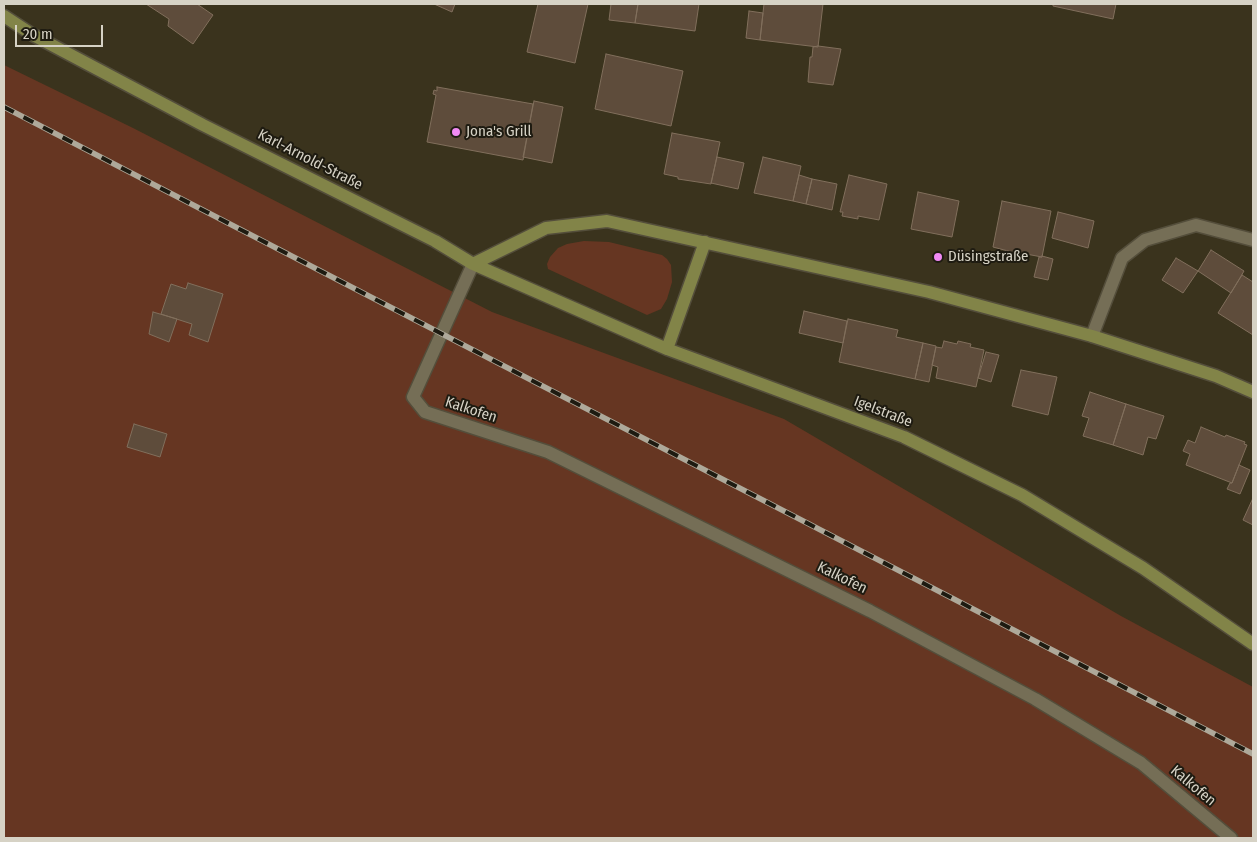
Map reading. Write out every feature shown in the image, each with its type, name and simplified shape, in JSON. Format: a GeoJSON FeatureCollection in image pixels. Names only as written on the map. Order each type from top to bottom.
{"type":"FeatureCollection","features":[{"type":"Feature","properties":{"kind":"main road","name":"Karl-Arnold-Straße"},"geometry":{"type":"LineString","coordinates":[[4,16],[50,44],[203,125],[436,241],[473,264]]}},
{"type":"Feature","properties":{"kind":"main road"},"geometry":{"type":"LineString","coordinates":[[473,264],[546,228],[607,221],[929,292],[1092,336],[1216,376],[1253,392]]}},
{"type":"Feature","properties":{"kind":"main road"},"geometry":{"type":"LineString","coordinates":[[667,349],[705,242]]}},
{"type":"Feature","properties":{"kind":"main road","name":"Igelstraße"},"geometry":{"type":"LineString","coordinates":[[473,264],[667,349],[904,437],[1022,495],[1143,568],[1253,644]]}},
{"type":"Feature","properties":{"kind":"street"},"geometry":{"type":"LineString","coordinates":[[1092,336],[1122,258],[1145,240],[1196,225],[1253,240]]}},
{"type":"Feature","properties":{"kind":"street","name":"Kalkofen"},"geometry":{"type":"LineString","coordinates":[[473,264],[413,397],[425,412],[548,452],[870,611],[1027,694],[1141,764],[1231,838]]}},
{"type":"Feature","properties":{"kind":"shaded area"},"geometry":{"type":"Polygon","coordinates":[[[4,65],[133,128],[492,312],[784,419],[1121,616],[1253,687],[1253,838],[4,838],[4,65]]]}},
{"type":"Feature","properties":{"kind":"shaded area"},"geometry":{"type":"Polygon","coordinates":[[[584,241],[609,242],[662,255],[667,259],[671,265],[672,282],[667,299],[661,309],[647,315],[548,269],[547,264],[550,257],[558,248],[567,244],[584,241]]]}},
{"type":"Feature","properties":{"kind":"building"},"geometry":{"type":"Polygon","coordinates":[[[146,4],[197,4],[213,15],[193,44],[168,26],[169,19],[146,4]]]}},
{"type":"Feature","properties":{"kind":"building"},"geometry":{"type":"Polygon","coordinates":[[[434,4],[455,4],[452,12],[434,4]]]}},
{"type":"Feature","properties":{"kind":"building"},"geometry":{"type":"Polygon","coordinates":[[[538,4],[588,4],[575,63],[527,52],[538,4]]]}},
{"type":"Feature","properties":{"kind":"building"},"geometry":{"type":"Polygon","coordinates":[[[611,4],[638,4],[635,23],[609,20],[611,4]]]}},
{"type":"Feature","properties":{"kind":"building"},"geometry":{"type":"Polygon","coordinates":[[[638,4],[699,4],[695,31],[635,23],[638,4]]]}},
{"type":"Feature","properties":{"kind":"building"},"geometry":{"type":"Polygon","coordinates":[[[764,4],[823,4],[818,47],[760,40],[764,4]]]}},
{"type":"Feature","properties":{"kind":"building"},"geometry":{"type":"Polygon","coordinates":[[[1053,4],[1116,4],[1113,19],[1053,6],[1053,4]]]}},
{"type":"Feature","properties":{"kind":"building"},"geometry":{"type":"Polygon","coordinates":[[[749,11],[763,13],[760,40],[746,38],[749,11]]]}},
{"type":"Feature","properties":{"kind":"building"},"geometry":{"type":"Polygon","coordinates":[[[813,47],[841,49],[833,85],[808,82],[810,57],[812,57],[813,47]]]}},
{"type":"Feature","properties":{"kind":"building"},"geometry":{"type":"Polygon","coordinates":[[[606,54],[683,71],[671,126],[595,109],[606,54]]]}},
{"type":"Feature","properties":{"kind":"building"},"geometry":{"type":"Polygon","coordinates":[[[437,87],[533,104],[523,160],[427,142],[436,95],[433,94],[434,90],[437,91],[437,87]]]}},
{"type":"Feature","properties":{"kind":"building"},"geometry":{"type":"Polygon","coordinates":[[[534,101],[563,107],[552,163],[523,157],[534,101]]]}},
{"type":"Feature","properties":{"kind":"building"},"geometry":{"type":"Polygon","coordinates":[[[672,133],[720,142],[711,184],[678,179],[678,177],[664,174],[672,133]]]}},
{"type":"Feature","properties":{"kind":"building"},"geometry":{"type":"Polygon","coordinates":[[[717,157],[744,163],[738,189],[711,183],[717,157]]]}},
{"type":"Feature","properties":{"kind":"building"},"geometry":{"type":"Polygon","coordinates":[[[763,157],[801,166],[793,201],[754,193],[763,157]]]}},
{"type":"Feature","properties":{"kind":"building"},"geometry":{"type":"Polygon","coordinates":[[[799,175],[812,179],[806,204],[793,201],[799,175]]]}},
{"type":"Feature","properties":{"kind":"building"},"geometry":{"type":"Polygon","coordinates":[[[849,175],[887,184],[879,220],[858,216],[858,219],[842,216],[843,212],[840,212],[849,175]]]}},
{"type":"Feature","properties":{"kind":"building"},"geometry":{"type":"Polygon","coordinates":[[[812,179],[837,184],[832,210],[806,204],[812,179]]]}},
{"type":"Feature","properties":{"kind":"building"},"geometry":{"type":"Polygon","coordinates":[[[918,192],[959,201],[952,237],[911,229],[918,192]]]}},
{"type":"Feature","properties":{"kind":"building"},"geometry":{"type":"Polygon","coordinates":[[[1002,201],[1051,211],[1042,257],[1023,255],[993,247],[1002,201]]]}},
{"type":"Feature","properties":{"kind":"building"},"geometry":{"type":"Polygon","coordinates":[[[1058,212],[1094,221],[1088,248],[1052,238],[1058,212]]]}},
{"type":"Feature","properties":{"kind":"building"},"geometry":{"type":"Polygon","coordinates":[[[1211,250],[1244,271],[1231,293],[1198,271],[1211,250]]]}},
{"type":"Feature","properties":{"kind":"building"},"geometry":{"type":"Polygon","coordinates":[[[1039,257],[1053,259],[1048,280],[1034,277],[1039,257]]]}},
{"type":"Feature","properties":{"kind":"building"},"geometry":{"type":"Polygon","coordinates":[[[1176,258],[1198,271],[1183,293],[1162,280],[1176,258]]]}},
{"type":"Feature","properties":{"kind":"building"},"geometry":{"type":"Polygon","coordinates":[[[1242,275],[1253,282],[1253,335],[1218,313],[1242,275]]]}},
{"type":"Feature","properties":{"kind":"building"},"geometry":{"type":"Polygon","coordinates":[[[188,283],[223,294],[208,342],[189,335],[192,324],[161,314],[171,284],[186,289],[188,283]]]}},
{"type":"Feature","properties":{"kind":"building"},"geometry":{"type":"Polygon","coordinates":[[[804,311],[847,321],[843,343],[799,333],[804,311]]]}},
{"type":"Feature","properties":{"kind":"building"},"geometry":{"type":"Polygon","coordinates":[[[153,312],[177,319],[169,342],[149,334],[153,312]]]}},
{"type":"Feature","properties":{"kind":"building"},"geometry":{"type":"Polygon","coordinates":[[[848,319],[898,330],[896,337],[923,343],[915,379],[839,362],[848,319]]]}},
{"type":"Feature","properties":{"kind":"building"},"geometry":{"type":"Polygon","coordinates":[[[944,341],[957,344],[958,341],[971,344],[970,347],[984,350],[976,387],[936,378],[938,367],[932,365],[936,347],[942,348],[944,341]]]}},
{"type":"Feature","properties":{"kind":"building"},"geometry":{"type":"Polygon","coordinates":[[[923,343],[936,346],[929,382],[915,379],[923,343]]]}},
{"type":"Feature","properties":{"kind":"building"},"geometry":{"type":"Polygon","coordinates":[[[986,352],[999,355],[991,382],[978,378],[986,352]]]}},
{"type":"Feature","properties":{"kind":"building"},"geometry":{"type":"Polygon","coordinates":[[[1021,370],[1057,377],[1048,415],[1012,406],[1021,370]]]}},
{"type":"Feature","properties":{"kind":"building"},"geometry":{"type":"Polygon","coordinates":[[[1090,392],[1126,404],[1113,445],[1083,436],[1089,418],[1082,416],[1090,392]]]}},
{"type":"Feature","properties":{"kind":"building"},"geometry":{"type":"Polygon","coordinates":[[[1126,404],[1164,416],[1156,439],[1148,437],[1143,455],[1113,445],[1126,404]]]}},
{"type":"Feature","properties":{"kind":"building"},"geometry":{"type":"Polygon","coordinates":[[[134,424],[167,434],[160,457],[127,447],[134,424]]]}},
{"type":"Feature","properties":{"kind":"building"},"geometry":{"type":"Polygon","coordinates":[[[1201,427],[1225,437],[1226,435],[1245,442],[1244,444],[1247,445],[1232,483],[1186,465],[1190,454],[1183,451],[1188,440],[1195,443],[1201,427]]]}},
{"type":"Feature","properties":{"kind":"building"},"geometry":{"type":"Polygon","coordinates":[[[1239,465],[1250,470],[1240,494],[1227,489],[1230,483],[1232,483],[1239,465]]]}},
{"type":"Feature","properties":{"kind":"building"},"geometry":{"type":"Polygon","coordinates":[[[1253,498],[1253,525],[1243,520],[1253,498]]]}},
{"type":"Feature","properties":{"kind":"railway"},"geometry":{"type":"LineString","coordinates":[[4,107],[1253,754]]}},
{"type":"Feature","properties":{"kind":"place","name":"Jona's Grill"},"geometry":{"type":"Point","coordinates":[456,132]}},
{"type":"Feature","properties":{"kind":"place","name":"Düsingstraße"},"geometry":{"type":"Point","coordinates":[938,257]}}]}
